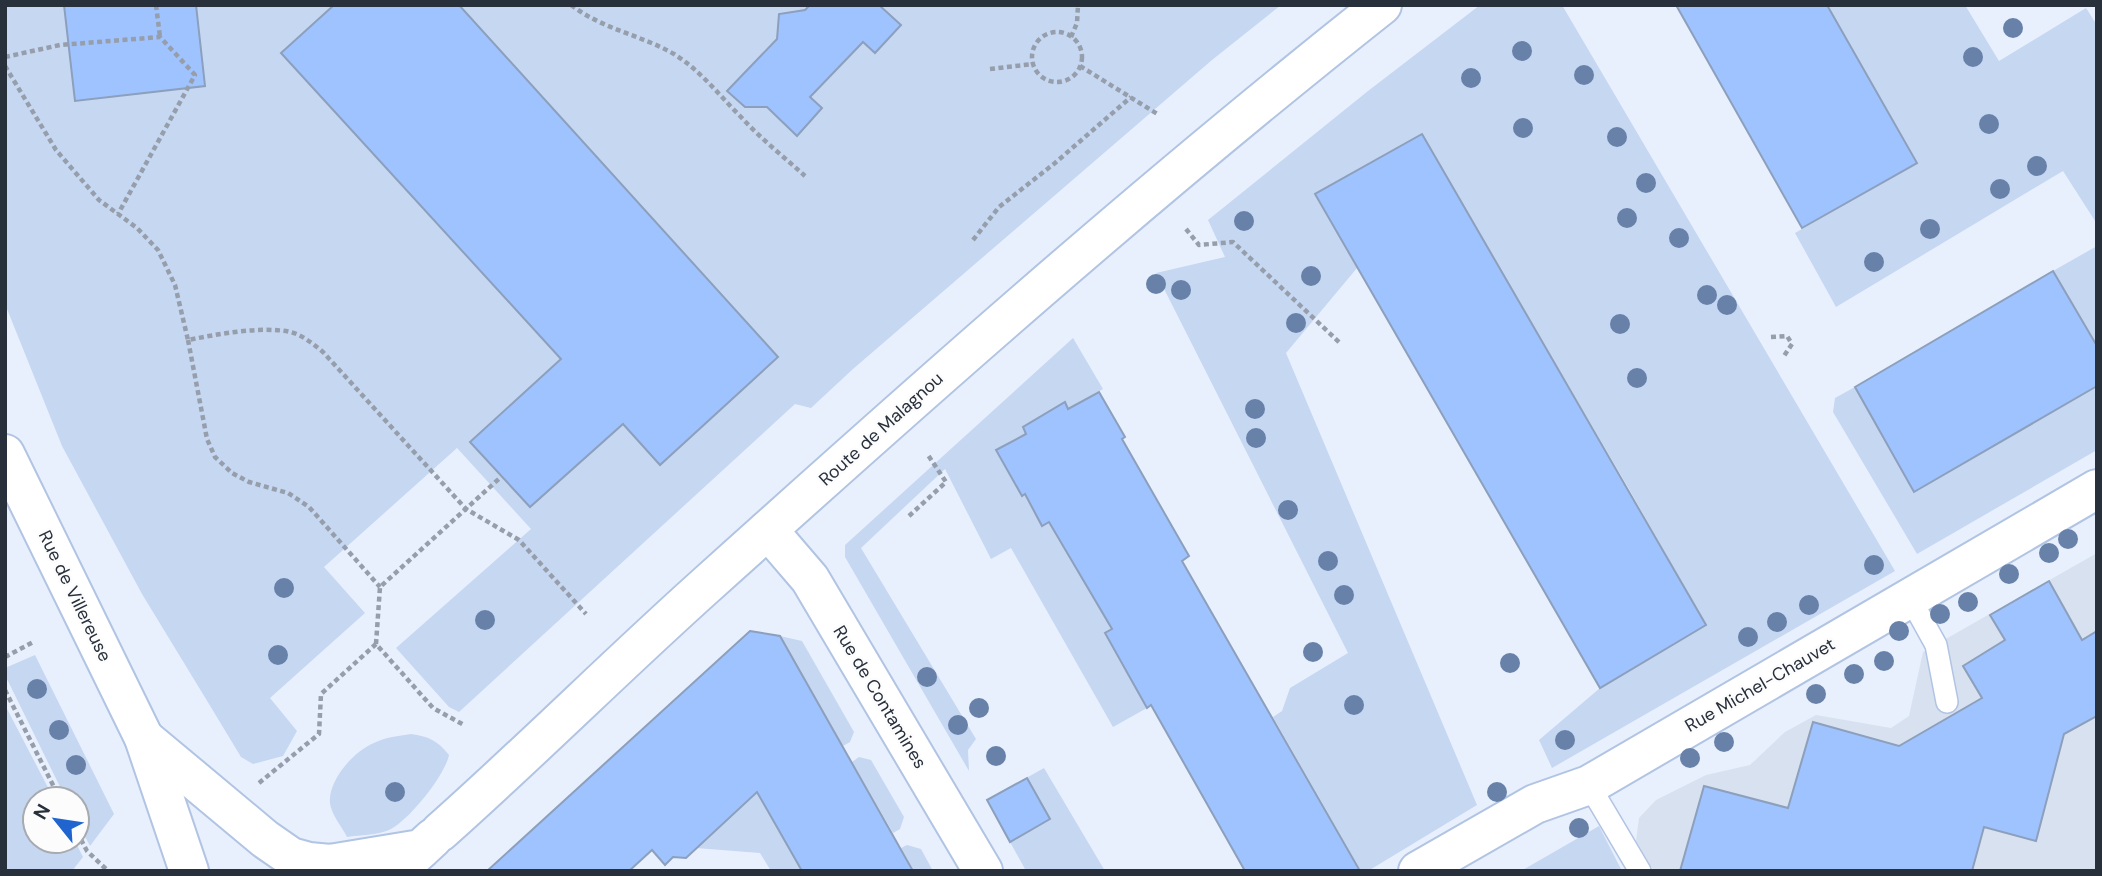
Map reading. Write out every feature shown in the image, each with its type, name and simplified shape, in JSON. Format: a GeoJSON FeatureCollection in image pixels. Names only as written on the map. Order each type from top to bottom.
{"type":"FeatureCollection","features":[{"type":"Feature","properties":{"kind":"main road","name":"Route de Malagnou"},"geometry":{"type":"LineString","coordinates":[[419,851],[768,530],[1024,301],[1232,126],[1382,5]]}},
{"type":"Feature","properties":{"kind":"main road","name":"Rue de Villereuse"},"geometry":{"type":"LineString","coordinates":[[5,454],[144,738],[189,871]]}},
{"type":"Feature","properties":{"kind":"main road","name":"Rue Michel-Chauvet"},"geometry":{"type":"LineString","coordinates":[[1418,871],[1535,804],[1589,785],[2097,489]]}},
{"type":"Feature","properties":{"kind":"main road","name":"Rue de Contamines"},"geometry":{"type":"LineString","coordinates":[[768,530],[810,579],[983,871]]}},
{"type":"Feature","properties":{"kind":"main road","name":"Rue de Villereuse"},"geometry":{"type":"LineString","coordinates":[[144,738],[265,839],[291,857],[330,864],[419,851]]}},
{"type":"Feature","properties":{"kind":"lane"},"geometry":{"type":"LineString","coordinates":[[1910,598],[1936,645],[1947,702]]}},
{"type":"Feature","properties":{"kind":"lane"},"geometry":{"type":"LineString","coordinates":[[1589,785],[1640,871]]}},
{"type":"Feature","properties":{"kind":"path"},"geometry":{"type":"LineString","coordinates":[[118,214],[194,75],[160,37],[156,5]]}},
{"type":"Feature","properties":{"kind":"path"},"geometry":{"type":"LineString","coordinates":[[571,5],[582,14],[607,26],[651,42],[701,73],[742,119],[805,176]]}},
{"type":"Feature","properties":{"kind":"path"},"geometry":{"type":"LineString","coordinates":[[1071,37],[1077,23],[1078,5]]}},
{"type":"Feature","properties":{"kind":"path"},"geometry":{"type":"LineString","coordinates":[[1051,32],[1065,33],[1076,40],[1082,52],[1080,66],[1074,76],[1062,82],[1050,81],[1039,75],[1032,64],[1032,51],[1039,39],[1051,32]]}},
{"type":"Feature","properties":{"kind":"path"},"geometry":{"type":"LineString","coordinates":[[5,57],[60,46],[160,37]]}},
{"type":"Feature","properties":{"kind":"path"},"geometry":{"type":"LineString","coordinates":[[990,69],[1032,64]]}},
{"type":"Feature","properties":{"kind":"path"},"geometry":{"type":"LineString","coordinates":[[5,66],[56,150],[99,200],[137,228],[158,250],[175,285],[207,439],[215,457],[232,473],[249,482],[288,493],[309,508],[380,587]]}},
{"type":"Feature","properties":{"kind":"path"},"geometry":{"type":"LineString","coordinates":[[1080,66],[1160,115]]}},
{"type":"Feature","properties":{"kind":"path"},"geometry":{"type":"LineString","coordinates":[[973,240],[999,207],[1131,97]]}},
{"type":"Feature","properties":{"kind":"path"},"geometry":{"type":"LineString","coordinates":[[1186,229],[1199,245],[1233,242],[1341,344]]}},
{"type":"Feature","properties":{"kind":"path"},"geometry":{"type":"LineString","coordinates":[[188,340],[220,334],[286,331],[306,338],[323,352],[466,509],[519,540],[586,614]]}},
{"type":"Feature","properties":{"kind":"path"},"geometry":{"type":"LineString","coordinates":[[1771,337],[1787,336],[1793,344],[1784,356]]}},
{"type":"Feature","properties":{"kind":"path"},"geometry":{"type":"LineString","coordinates":[[909,516],[946,482],[928,455]]}},
{"type":"Feature","properties":{"kind":"path"},"geometry":{"type":"LineString","coordinates":[[254,789],[319,734],[321,694],[376,644],[380,587],[502,476]]}},
{"type":"Feature","properties":{"kind":"path"},"geometry":{"type":"LineString","coordinates":[[5,657],[35,641]]}},
{"type":"Feature","properties":{"kind":"path"},"geometry":{"type":"LineString","coordinates":[[376,644],[433,708],[464,724]]}},
{"type":"Feature","properties":{"kind":"path"},"geometry":{"type":"LineString","coordinates":[[5,690],[54,785]]}},
{"type":"Feature","properties":{"kind":"path"},"geometry":{"type":"LineString","coordinates":[[91,855],[108,871]]}},
{"type":"Feature","properties":{"kind":"shaded area"},"geometry":{"type":"Polygon","coordinates":[[[5,5],[1281,5],[1212,60],[811,408],[795,404],[459,712],[449,707],[396,648],[531,529],[457,448],[324,567],[365,613],[270,698],[297,731],[283,756],[253,764],[241,757],[142,594],[62,446],[5,304],[5,5]]]}},
{"type":"Feature","properties":{"kind":"shaded area"},"geometry":{"type":"Polygon","coordinates":[[[1480,5],[1562,5],[1895,571],[1552,768],[1539,740],[1600,688],[1706,625],[1421,134],[1315,194],[1357,268],[1286,353],[1477,805],[1368,871],[1361,871],[1273,717],[1282,711],[1290,688],[1348,653],[1156,273],[1225,257],[1208,220],[1480,5]]]}},
{"type":"Feature","properties":{"kind":"shaded area"},"geometry":{"type":"Polygon","coordinates":[[[1827,5],[1965,5],[1999,61],[2086,8],[2097,25],[2097,224],[2063,171],[1836,307],[1795,233],[1917,162],[1827,5]]]}},
{"type":"Feature","properties":{"kind":"shaded area"},"geometry":{"type":"Polygon","coordinates":[[[2097,246],[2097,346],[2053,271],[2097,246]]]}},
{"type":"Feature","properties":{"kind":"shaded area"},"geometry":{"type":"Polygon","coordinates":[[[1073,338],[1103,389],[1068,409],[1064,403],[1023,427],[1026,434],[996,451],[1022,495],[1025,494],[1049,522],[1112,629],[1105,633],[1147,708],[1113,727],[1011,548],[991,559],[945,469],[861,548],[976,739],[968,750],[969,771],[845,557],[845,545],[1073,338]]]}},
{"type":"Feature","properties":{"kind":"shaded area"},"geometry":{"type":"Polygon","coordinates":[[[2097,386],[2097,450],[1917,554],[1833,412],[1835,398],[1855,387],[1915,492],[2097,386]]]}},
{"type":"Feature","properties":{"kind":"shaded area"},"geometry":{"type":"Polygon","coordinates":[[[2097,553],[2097,871],[1654,871],[1636,841],[1639,818],[1656,800],[1706,775],[1750,765],[1785,732],[1816,715],[1891,728],[1909,716],[1923,652],[2097,553]]]}},
{"type":"Feature","properties":{"kind":"shaded area"},"geometry":{"type":"Polygon","coordinates":[[[780,636],[802,641],[854,732],[850,742],[843,746],[780,636]]]}},
{"type":"Feature","properties":{"kind":"shaded area"},"geometry":{"type":"Polygon","coordinates":[[[35,655],[114,814],[91,845],[91,785],[59,785],[5,675],[5,668],[35,655]]]}},
{"type":"Feature","properties":{"kind":"shaded area"},"geometry":{"type":"Polygon","coordinates":[[[5,705],[47,785],[21,785],[21,855],[83,857],[72,871],[5,871],[5,705]]]}},
{"type":"Feature","properties":{"kind":"shaded area"},"geometry":{"type":"Polygon","coordinates":[[[411,734],[432,740],[449,755],[441,774],[417,806],[399,824],[381,832],[347,837],[330,803],[330,794],[338,776],[351,759],[366,747],[383,739],[411,734]]]}},
{"type":"Feature","properties":{"kind":"shaded area"},"geometry":{"type":"Polygon","coordinates":[[[742,735],[802,871],[771,871],[760,853],[696,848],[742,735]]]}},
{"type":"Feature","properties":{"kind":"shaded area"},"geometry":{"type":"Polygon","coordinates":[[[859,757],[871,760],[904,817],[900,829],[893,833],[852,762],[859,757]]]}},
{"type":"Feature","properties":{"kind":"shaded area"},"geometry":{"type":"Polygon","coordinates":[[[1044,768],[1105,871],[1026,871],[987,800],[1044,768]]]}},
{"type":"Feature","properties":{"kind":"shaded area"},"geometry":{"type":"Polygon","coordinates":[[[1599,826],[1622,871],[1521,871],[1599,826]]]}},
{"type":"Feature","properties":{"kind":"shaded area"},"geometry":{"type":"Polygon","coordinates":[[[907,845],[921,849],[933,871],[914,871],[901,848],[907,845]]]}},
{"type":"Feature","properties":{"kind":"building"},"geometry":{"type":"Polygon","coordinates":[[[64,5],[196,5],[205,86],[75,101],[64,5]]]}},
{"type":"Feature","properties":{"kind":"building"},"geometry":{"type":"Polygon","coordinates":[[[334,5],[459,5],[778,357],[660,465],[623,424],[530,507],[470,442],[561,359],[281,53],[334,5]]]}},
{"type":"Feature","properties":{"kind":"building"},"geometry":{"type":"Polygon","coordinates":[[[810,5],[879,5],[901,25],[875,53],[863,42],[810,97],[822,108],[797,136],[767,107],[745,107],[727,91],[777,39],[779,14],[805,10],[810,5]]]}},
{"type":"Feature","properties":{"kind":"building"},"geometry":{"type":"Polygon","coordinates":[[[1676,5],[1827,5],[1917,163],[1802,228],[1676,5]]]}},
{"type":"Feature","properties":{"kind":"building"},"geometry":{"type":"Polygon","coordinates":[[[1422,134],[1706,625],[1600,688],[1315,194],[1422,134]]]}},
{"type":"Feature","properties":{"kind":"building"},"geometry":{"type":"Polygon","coordinates":[[[2053,271],[2097,346],[2097,386],[1914,492],[1855,387],[2053,271]]]}},
{"type":"Feature","properties":{"kind":"building"},"geometry":{"type":"Polygon","coordinates":[[[1099,392],[1125,437],[1122,439],[1189,556],[1182,561],[1360,871],[1245,871],[1151,705],[1147,708],[1105,633],[1112,629],[1049,522],[1042,526],[996,450],[1026,434],[1023,427],[1065,402],[1068,409],[1099,392]]]}},
{"type":"Feature","properties":{"kind":"building"},"geometry":{"type":"Polygon","coordinates":[[[2049,581],[2082,640],[2097,631],[2097,716],[2064,734],[2036,841],[1984,827],[1972,871],[1680,871],[1704,786],[1788,808],[1813,722],[1899,746],[1982,698],[1963,666],[2005,640],[1990,615],[2049,581]]]}},
{"type":"Feature","properties":{"kind":"building"},"geometry":{"type":"Polygon","coordinates":[[[750,631],[780,636],[913,871],[802,871],[757,792],[686,858],[673,857],[665,865],[652,850],[629,871],[487,871],[750,631]]]}},
{"type":"Feature","properties":{"kind":"building"},"geometry":{"type":"Polygon","coordinates":[[[1027,778],[1050,819],[1010,842],[987,800],[1027,778]]]}}]}
